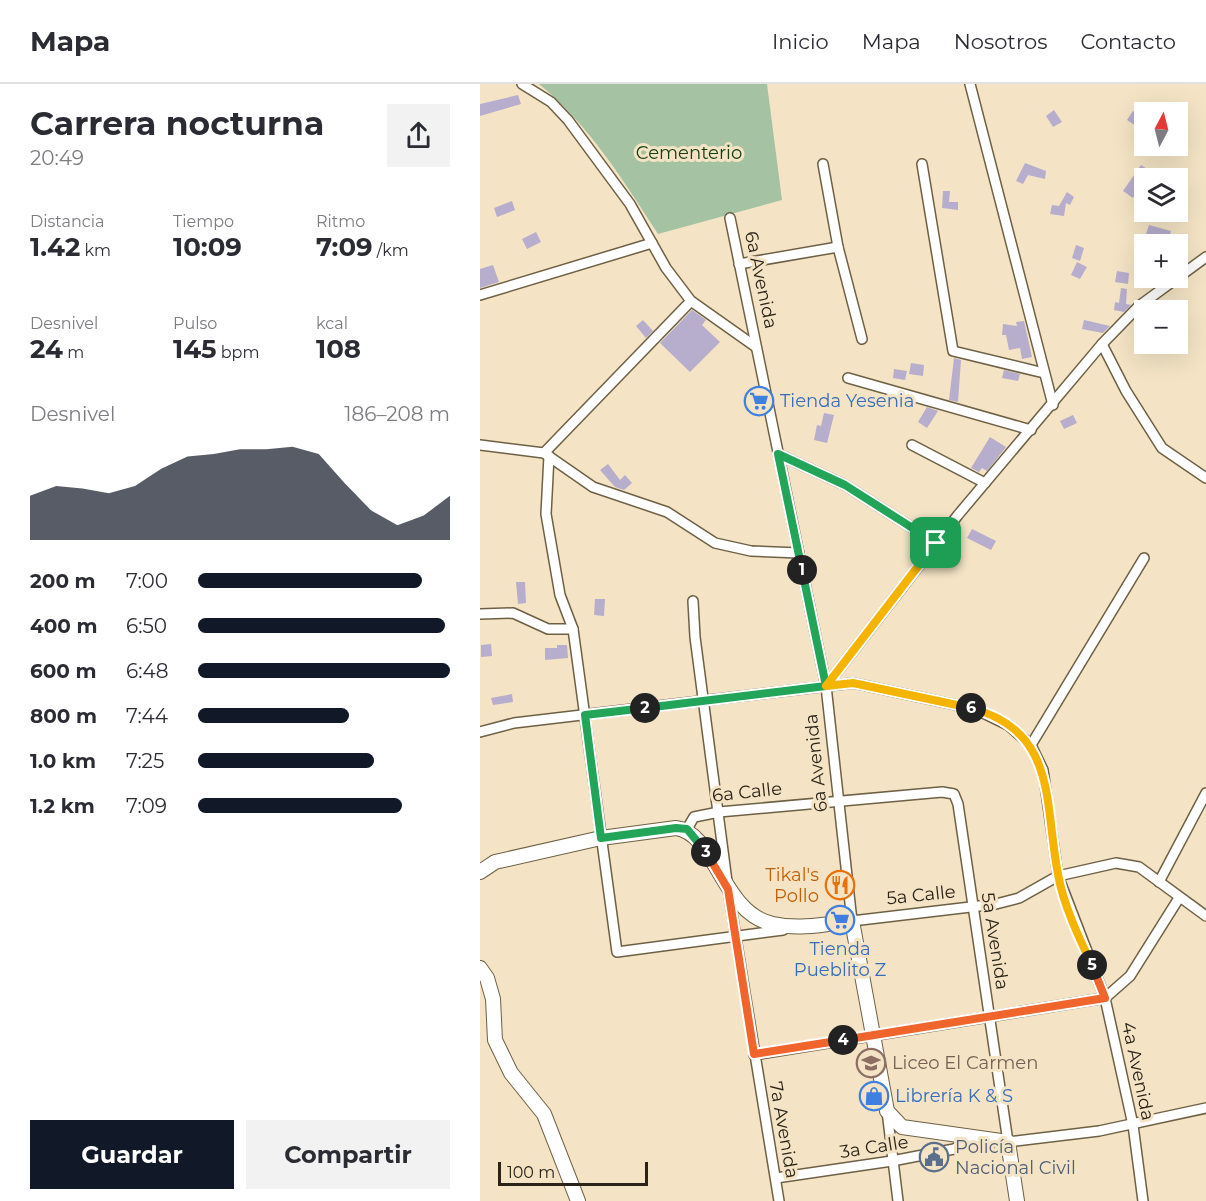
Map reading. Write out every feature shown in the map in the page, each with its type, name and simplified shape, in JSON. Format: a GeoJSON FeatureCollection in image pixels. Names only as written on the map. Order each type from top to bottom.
{"type":"FeatureCollection","features":[{"type":"Feature","properties":{"kind":"street"},"geometry":{"type":"LineString","coordinates":[[522,84],[551,102],[568,120],[630,204],[666,268],[691,301],[756,347]]}},
{"type":"Feature","properties":{"kind":"street"},"geometry":{"type":"LineString","coordinates":[[970,84],[1053,405]]}},
{"type":"Feature","properties":{"kind":"street"},"geometry":{"type":"LineString","coordinates":[[823,164],[838,247],[862,339]]}},
{"type":"Feature","properties":{"kind":"street"},"geometry":{"type":"LineString","coordinates":[[922,164],[953,351],[1044,373]]}},
{"type":"Feature","properties":{"kind":"street","name":"6a Avenida"},"geometry":{"type":"LineString","coordinates":[[730,218],[826,686],[852,921],[887,1112],[898,1201]]}},
{"type":"Feature","properties":{"kind":"street"},"geometry":{"type":"LineString","coordinates":[[480,295],[652,243]]}},
{"type":"Feature","properties":{"kind":"street"},"geometry":{"type":"LineString","coordinates":[[739,264],[838,247]]}},
{"type":"Feature","properties":{"kind":"street"},"geometry":{"type":"LineString","coordinates":[[826,686],[936,543],[1102,345],[1139,306],[1206,257]]}},
{"type":"Feature","properties":{"kind":"street"},"geometry":{"type":"LineString","coordinates":[[601,838],[573,629],[560,595],[546,514],[547,454],[691,301]]}},
{"type":"Feature","properties":{"kind":"street"},"geometry":{"type":"LineString","coordinates":[[1102,345],[1126,391],[1162,448],[1206,478]]}},
{"type":"Feature","properties":{"kind":"street"},"geometry":{"type":"LineString","coordinates":[[848,378],[1031,430]]}},
{"type":"Feature","properties":{"kind":"street"},"geometry":{"type":"LineString","coordinates":[[912,444],[985,483]]}},
{"type":"Feature","properties":{"kind":"street"},"geometry":{"type":"LineString","coordinates":[[480,446],[547,454],[593,487],[667,512],[715,543],[751,551],[799,553]]}},
{"type":"Feature","properties":{"kind":"street"},"geometry":{"type":"LineString","coordinates":[[778,454],[845,485],[936,543]]}},
{"type":"Feature","properties":{"kind":"street"},"geometry":{"type":"LineString","coordinates":[[480,732],[514,723],[853,683],[975,709],[1008,725],[1031,745],[1144,558]]}},
{"type":"Feature","properties":{"kind":"street","name":"7a Avenida"},"geometry":{"type":"LineString","coordinates":[[693,601],[703,700],[728,889],[779,1201]]}},
{"type":"Feature","properties":{"kind":"street"},"geometry":{"type":"LineString","coordinates":[[480,614],[513,613],[548,629],[573,629]]}},
{"type":"Feature","properties":{"kind":"street","name":"4a Avenida"},"geometry":{"type":"LineString","coordinates":[[1031,745],[1043,770],[1058,876],[1105,998],[1133,1125],[1143,1201]]}},
{"type":"Feature","properties":{"kind":"street","name":"6a Calle"},"geometry":{"type":"LineString","coordinates":[[687,829],[694,817],[719,812],[942,792],[954,794]]}},
{"type":"Feature","properties":{"kind":"street"},"geometry":{"type":"LineString","coordinates":[[1159,882],[1206,793]]}},
{"type":"Feature","properties":{"kind":"street","name":"5a Avenida"},"geometry":{"type":"LineString","coordinates":[[954,794],[958,804],[1017,1201]]}},
{"type":"Feature","properties":{"kind":"street"},"geometry":{"type":"LineString","coordinates":[[482,870],[495,862],[601,838],[676,828],[687,829],[700,842],[728,889],[747,911],[772,924],[815,926]]}},
{"type":"Feature","properties":{"kind":"street","name":"5a Calle"},"geometry":{"type":"LineString","coordinates":[[601,838],[617,952],[736,935],[972,907],[1019,898],[1058,876],[1116,863],[1139,867],[1206,916]]}},
{"type":"Feature","properties":{"kind":"street"},"geometry":{"type":"LineString","coordinates":[[754,1054],[1105,998],[1130,976],[1179,898]]}},
{"type":"Feature","properties":{"kind":"street"},"geometry":{"type":"LineString","coordinates":[[480,969],[487,978],[493,999],[495,1040],[511,1073],[544,1114],[578,1201]]}},
{"type":"Feature","properties":{"kind":"street"},"geometry":{"type":"LineString","coordinates":[[887,1112],[902,1127],[1008,1142],[1133,1125],[1206,1108]]}},
{"type":"Feature","properties":{"kind":"street","name":"3a Calle"},"geometry":{"type":"LineString","coordinates":[[776,1178],[892,1161],[954,1149],[973,1137]]}},
{"type":"Feature","properties":{"kind":"green space","name":"Cementerio"},"geometry":{"type":"Polygon","coordinates":[[[539,84],[767,84],[782,200],[658,234],[589,135],[574,117],[539,84]]]}},
{"type":"Feature","properties":{"kind":"building"},"geometry":{"type":"Polygon","coordinates":[[[518,95],[521,104],[480,116],[480,104],[518,95]]]}},
{"type":"Feature","properties":{"kind":"building"},"geometry":{"type":"Polygon","coordinates":[[[1054,110],[1062,122],[1053,127],[1046,116],[1054,110]]]}},
{"type":"Feature","properties":{"kind":"building"},"geometry":{"type":"Polygon","coordinates":[[[1133,111],[1134,112],[1134,125],[1127,120],[1133,111]]]}},
{"type":"Feature","properties":{"kind":"building"},"geometry":{"type":"Polygon","coordinates":[[[1025,163],[1046,171],[1045,179],[1028,175],[1023,184],[1016,181],[1025,163]]]}},
{"type":"Feature","properties":{"kind":"building"},"geometry":{"type":"Polygon","coordinates":[[[1134,175],[1133,198],[1123,191],[1134,175]]]}},
{"type":"Feature","properties":{"kind":"building"},"geometry":{"type":"Polygon","coordinates":[[[943,191],[950,191],[949,202],[958,202],[958,210],[942,208],[943,191]]]}},
{"type":"Feature","properties":{"kind":"building"},"geometry":{"type":"Polygon","coordinates":[[[1067,192],[1074,197],[1070,205],[1066,203],[1064,216],[1050,214],[1052,205],[1059,206],[1067,192]]]}},
{"type":"Feature","properties":{"kind":"building"},"geometry":{"type":"Polygon","coordinates":[[[512,201],[515,210],[497,217],[494,208],[512,201]]]}},
{"type":"Feature","properties":{"kind":"building"},"geometry":{"type":"Polygon","coordinates":[[[1149,225],[1171,231],[1170,234],[1146,234],[1149,225]]]}},
{"type":"Feature","properties":{"kind":"building"},"geometry":{"type":"Polygon","coordinates":[[[536,232],[541,242],[527,249],[522,239],[536,232]]]}},
{"type":"Feature","properties":{"kind":"building"},"geometry":{"type":"Polygon","coordinates":[[[1076,245],[1084,248],[1080,261],[1072,258],[1076,245]]]}},
{"type":"Feature","properties":{"kind":"building"},"geometry":{"type":"Polygon","coordinates":[[[1077,262],[1087,267],[1080,279],[1071,275],[1077,262]]]}},
{"type":"Feature","properties":{"kind":"building"},"geometry":{"type":"Polygon","coordinates":[[[493,265],[499,282],[480,288],[480,269],[493,265]]]}},
{"type":"Feature","properties":{"kind":"building"},"geometry":{"type":"Polygon","coordinates":[[[1117,271],[1129,273],[1128,284],[1115,282],[1117,271]]]}},
{"type":"Feature","properties":{"kind":"building"},"geometry":{"type":"Polygon","coordinates":[[[1121,288],[1127,289],[1126,304],[1131,305],[1124,312],[1114,310],[1115,302],[1119,303],[1121,288]]]}},
{"type":"Feature","properties":{"kind":"building"},"geometry":{"type":"Polygon","coordinates":[[[692,310],[706,320],[702,325],[720,342],[690,372],[660,343],[692,310]]]}},
{"type":"Feature","properties":{"kind":"building"},"geometry":{"type":"Polygon","coordinates":[[[643,320],[653,331],[646,338],[636,326],[643,320]]]}},
{"type":"Feature","properties":{"kind":"building"},"geometry":{"type":"Polygon","coordinates":[[[1084,320],[1110,326],[1103,333],[1082,329],[1084,320]]]}},
{"type":"Feature","properties":{"kind":"building"},"geometry":{"type":"Polygon","coordinates":[[[1024,321],[1032,357],[1022,359],[1020,348],[1009,350],[1006,335],[1002,335],[1003,324],[1017,326],[1016,322],[1024,321]]]}},
{"type":"Feature","properties":{"kind":"building"},"geometry":{"type":"Polygon","coordinates":[[[954,358],[961,360],[958,402],[949,400],[954,358]]]}},
{"type":"Feature","properties":{"kind":"building"},"geometry":{"type":"Polygon","coordinates":[[[911,363],[924,365],[923,376],[909,374],[911,363]]]}},
{"type":"Feature","properties":{"kind":"building"},"geometry":{"type":"Polygon","coordinates":[[[894,369],[907,371],[905,380],[893,378],[894,369]]]}},
{"type":"Feature","properties":{"kind":"building"},"geometry":{"type":"Polygon","coordinates":[[[1004,370],[1020,374],[1018,381],[1002,378],[1004,370]]]}},
{"type":"Feature","properties":{"kind":"building"},"geometry":{"type":"Polygon","coordinates":[[[799,394],[814,396],[813,406],[798,403],[799,394]]]}},
{"type":"Feature","properties":{"kind":"building"},"geometry":{"type":"Polygon","coordinates":[[[927,407],[938,411],[927,428],[918,422],[927,407]]]}},
{"type":"Feature","properties":{"kind":"building"},"geometry":{"type":"Polygon","coordinates":[[[824,413],[834,415],[827,443],[814,440],[817,425],[821,426],[824,413]]]}},
{"type":"Feature","properties":{"kind":"building"},"geometry":{"type":"Polygon","coordinates":[[[1073,415],[1077,423],[1064,429],[1060,421],[1073,415]]]}},
{"type":"Feature","properties":{"kind":"building"},"geometry":{"type":"Polygon","coordinates":[[[990,437],[1006,447],[987,471],[982,468],[979,472],[971,468],[990,437]]]}},
{"type":"Feature","properties":{"kind":"building"},"geometry":{"type":"Polygon","coordinates":[[[608,464],[620,480],[625,475],[632,483],[624,490],[615,487],[600,470],[608,464]]]}},
{"type":"Feature","properties":{"kind":"building"},"geometry":{"type":"Polygon","coordinates":[[[972,529],[996,541],[991,550],[967,538],[972,529]]]}},
{"type":"Feature","properties":{"kind":"building"},"geometry":{"type":"Polygon","coordinates":[[[516,582],[525,582],[526,603],[518,604],[516,582]]]}},
{"type":"Feature","properties":{"kind":"building"},"geometry":{"type":"Polygon","coordinates":[[[595,599],[605,599],[604,616],[594,615],[595,599]]]}},
{"type":"Feature","properties":{"kind":"building"},"geometry":{"type":"Polygon","coordinates":[[[491,644],[492,656],[481,657],[481,645],[491,644]]]}},
{"type":"Feature","properties":{"kind":"building"},"geometry":{"type":"Polygon","coordinates":[[[557,645],[567,645],[568,658],[545,660],[545,648],[557,648],[557,645]]]}},
{"type":"Feature","properties":{"kind":"building"},"geometry":{"type":"Polygon","coordinates":[[[512,694],[513,702],[493,705],[491,698],[512,694]]]}},
{"type":"Feature","properties":{"kind":"place","name":"Tienda Yesenia"},"geometry":{"type":"Point","coordinates":[759,401]}},
{"type":"Feature","properties":{"kind":"place","name":"Tikal's Pollo"},"geometry":{"type":"Point","coordinates":[840,885]}},
{"type":"Feature","properties":{"kind":"place","name":"Tienda Pueblito Z"},"geometry":{"type":"Point","coordinates":[840,920]}},
{"type":"Feature","properties":{"kind":"place","name":"Liceo El Carmen"},"geometry":{"type":"Point","coordinates":[871,1063]}},
{"type":"Feature","properties":{"kind":"place","name":"Librería K & S"},"geometry":{"type":"Point","coordinates":[874,1096]}},
{"type":"Feature","properties":{"kind":"place","name":"Policía Nacional Civil"},"geometry":{"type":"Point","coordinates":[934,1157]}},
{"type":"Feature","properties":{"kind":"route"},"geometry":{"type":"LineString","coordinates":[[936,543],[826,686],[853,683],[975,709],[1008,725],[1031,745],[1043,770],[1058,876],[1105,998],[754,1054],[728,889],[700,842],[687,829],[676,828],[601,838],[585,715],[826,686],[778,454],[845,485],[936,543]]}}]}
